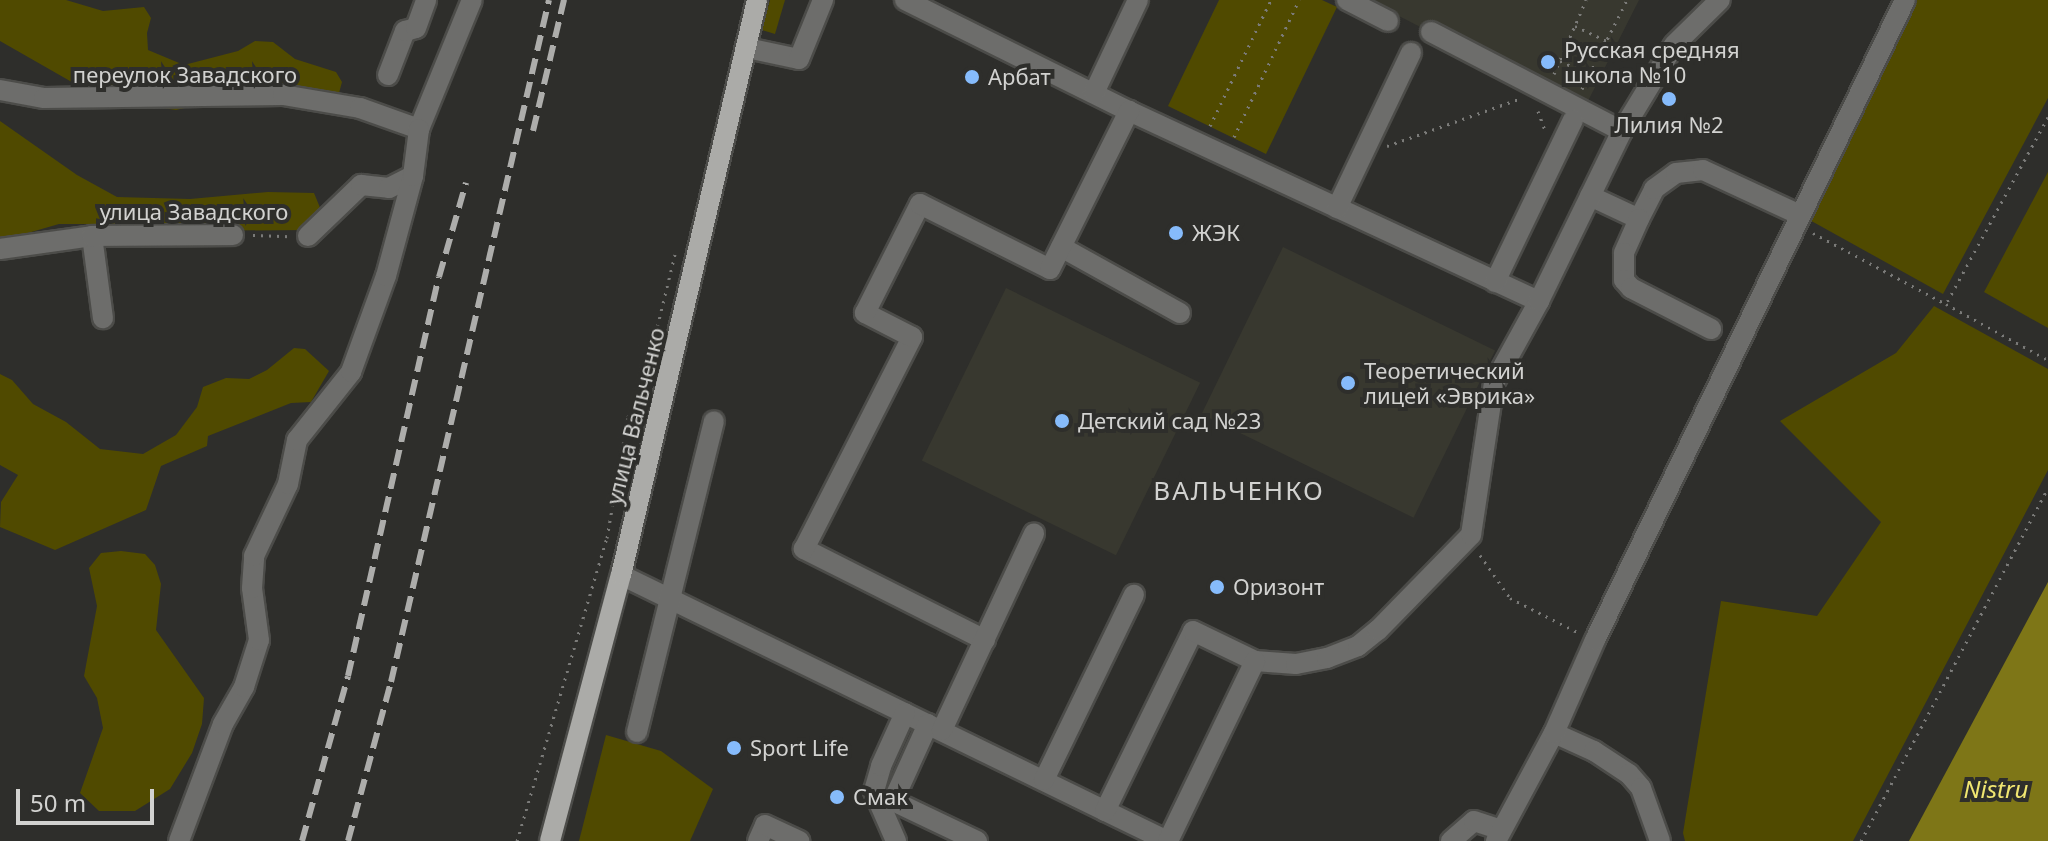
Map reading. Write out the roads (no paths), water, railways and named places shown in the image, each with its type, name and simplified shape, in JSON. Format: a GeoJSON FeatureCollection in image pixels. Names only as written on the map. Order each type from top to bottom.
{"type":"FeatureCollection","features":[{"type":"Feature","properties":{"kind":"main road","name":"улица Вальченко"},"geometry":{"type":"LineString","coordinates":[[550,841],[621,575],[757,0]]}},
{"type":"Feature","properties":{"kind":"street"},"geometry":{"type":"LineString","coordinates":[[388,75],[405,31],[416,28],[426,0]]}},
{"type":"Feature","properties":{"kind":"street"},"geometry":{"type":"LineString","coordinates":[[179,841],[223,724],[244,687],[259,640],[252,588],[254,556],[288,484],[297,440],[351,372],[386,276],[413,176],[419,129],[472,0]]}},
{"type":"Feature","properties":{"kind":"street"},"geometry":{"type":"LineString","coordinates":[[747,48],[799,59],[823,0]]}},
{"type":"Feature","properties":{"kind":"street"},"geometry":{"type":"LineString","coordinates":[[905,0],[1129,111],[1539,301]]}},
{"type":"Feature","properties":{"kind":"street"},"geometry":{"type":"LineString","coordinates":[[1094,93],[1138,0]]}},
{"type":"Feature","properties":{"kind":"street"},"geometry":{"type":"LineString","coordinates":[[1347,0],[1388,21]]}},
{"type":"Feature","properties":{"kind":"street"},"geometry":{"type":"LineString","coordinates":[[1105,811],[1193,631],[1255,661],[1296,664],[1327,658],[1358,646],[1378,630],[1471,535],[1494,383],[1539,301],[1622,131],[1674,45],[1720,0]]}},
{"type":"Feature","properties":{"kind":"street"},"geometry":{"type":"LineString","coordinates":[[1451,841],[1474,821],[1499,835],[1554,733],[1595,640],[1905,0]]}},
{"type":"Feature","properties":{"kind":"street"},"geometry":{"type":"LineString","coordinates":[[1431,32],[1538,98],[1622,131]]}},
{"type":"Feature","properties":{"kind":"street"},"geometry":{"type":"LineString","coordinates":[[1337,208],[1411,53]]}},
{"type":"Feature","properties":{"kind":"street","name":"переулок Завадского"},"geometry":{"type":"LineString","coordinates":[[0,90],[44,98],[283,95],[360,108],[419,129]]}},
{"type":"Feature","properties":{"kind":"street"},"geometry":{"type":"LineString","coordinates":[[985,640],[804,549],[912,337],[865,313],[920,204],[1050,269],[1129,111]]}},
{"type":"Feature","properties":{"kind":"street"},"geometry":{"type":"LineString","coordinates":[[1495,282],[1573,113]]}},
{"type":"Feature","properties":{"kind":"street"},"geometry":{"type":"LineString","coordinates":[[1711,329],[1631,288],[1624,280],[1624,253],[1654,189],[1676,173],[1703,170],[1798,219]]}},
{"type":"Feature","properties":{"kind":"street","name":"улица Завадского"},"geometry":{"type":"LineString","coordinates":[[308,236],[361,185],[389,188],[413,176]]}},
{"type":"Feature","properties":{"kind":"street"},"geometry":{"type":"LineString","coordinates":[[1590,196],[1639,219]]}},
{"type":"Feature","properties":{"kind":"street","name":"улица Завадского"},"geometry":{"type":"LineString","coordinates":[[0,249],[92,236],[233,235]]}},
{"type":"Feature","properties":{"kind":"street"},"geometry":{"type":"LineString","coordinates":[[92,236],[103,318]]}},
{"type":"Feature","properties":{"kind":"street"},"geometry":{"type":"LineString","coordinates":[[1061,247],[1180,313]]}},
{"type":"Feature","properties":{"kind":"street"},"geometry":{"type":"LineString","coordinates":[[637,732],[714,421]]}},
{"type":"Feature","properties":{"kind":"street"},"geometry":{"type":"LineString","coordinates":[[977,841],[893,801],[985,640],[1034,534]]}},
{"type":"Feature","properties":{"kind":"street"},"geometry":{"type":"LineString","coordinates":[[621,575],[1167,841],[1255,661]]}},
{"type":"Feature","properties":{"kind":"street"},"geometry":{"type":"LineString","coordinates":[[1044,780],[1134,595]]}},
{"type":"Feature","properties":{"kind":"street"},"geometry":{"type":"LineString","coordinates":[[896,841],[874,791],[881,766],[905,713]]}},
{"type":"Feature","properties":{"kind":"street"},"geometry":{"type":"LineString","coordinates":[[1554,733],[1594,751],[1629,774],[1641,788],[1653,835]]}},
{"type":"Feature","properties":{"kind":"street"},"geometry":{"type":"LineString","coordinates":[[758,841],[765,825],[800,841]]}},
{"type":"Feature","properties":{"kind":"water","name":"Nistru"},"geometry":{"type":"Polygon","coordinates":[[[2048,582],[2048,841],[1909,841],[2048,582]]]}},
{"type":"Feature","properties":{"kind":"railway"},"geometry":{"type":"LineString","coordinates":[[348,841],[391,682],[549,0]]}},
{"type":"Feature","properties":{"kind":"railway"},"geometry":{"type":"LineString","coordinates":[[533,131],[564,0]]}},
{"type":"Feature","properties":{"kind":"railway"},"geometry":{"type":"LineString","coordinates":[[302,841],[348,676],[439,277],[466,183]]}},
{"type":"Feature","properties":{"kind":"place","name":"Русская средняя школа №10"},"geometry":{"type":"Point","coordinates":[1548,62]}},
{"type":"Feature","properties":{"kind":"place","name":"Арбат"},"geometry":{"type":"Point","coordinates":[972,77]}},
{"type":"Feature","properties":{"kind":"place","name":"Лилия №2"},"geometry":{"type":"Point","coordinates":[1669,99]}},
{"type":"Feature","properties":{"kind":"place","name":"ЖЭК"},"geometry":{"type":"Point","coordinates":[1176,233]}},
{"type":"Feature","properties":{"kind":"place","name":"Теоретический лицей «Эврика»"},"geometry":{"type":"Point","coordinates":[1348,383]}},
{"type":"Feature","properties":{"kind":"place","name":"Детский сад №23"},"geometry":{"type":"Point","coordinates":[1062,421]}},
{"type":"Feature","properties":{"kind":"place","name":"Оризонт"},"geometry":{"type":"Point","coordinates":[1217,587]}},
{"type":"Feature","properties":{"kind":"place","name":"Sport Life"},"geometry":{"type":"Point","coordinates":[734,748]}},
{"type":"Feature","properties":{"kind":"place","name":"Смак"},"geometry":{"type":"Point","coordinates":[837,797]}},
{"type":"Feature","properties":{"kind":"district","name":"ВАЛЬЧЕНКО"},"geometry":{"type":"Point","coordinates":[1239,491]}}]}
